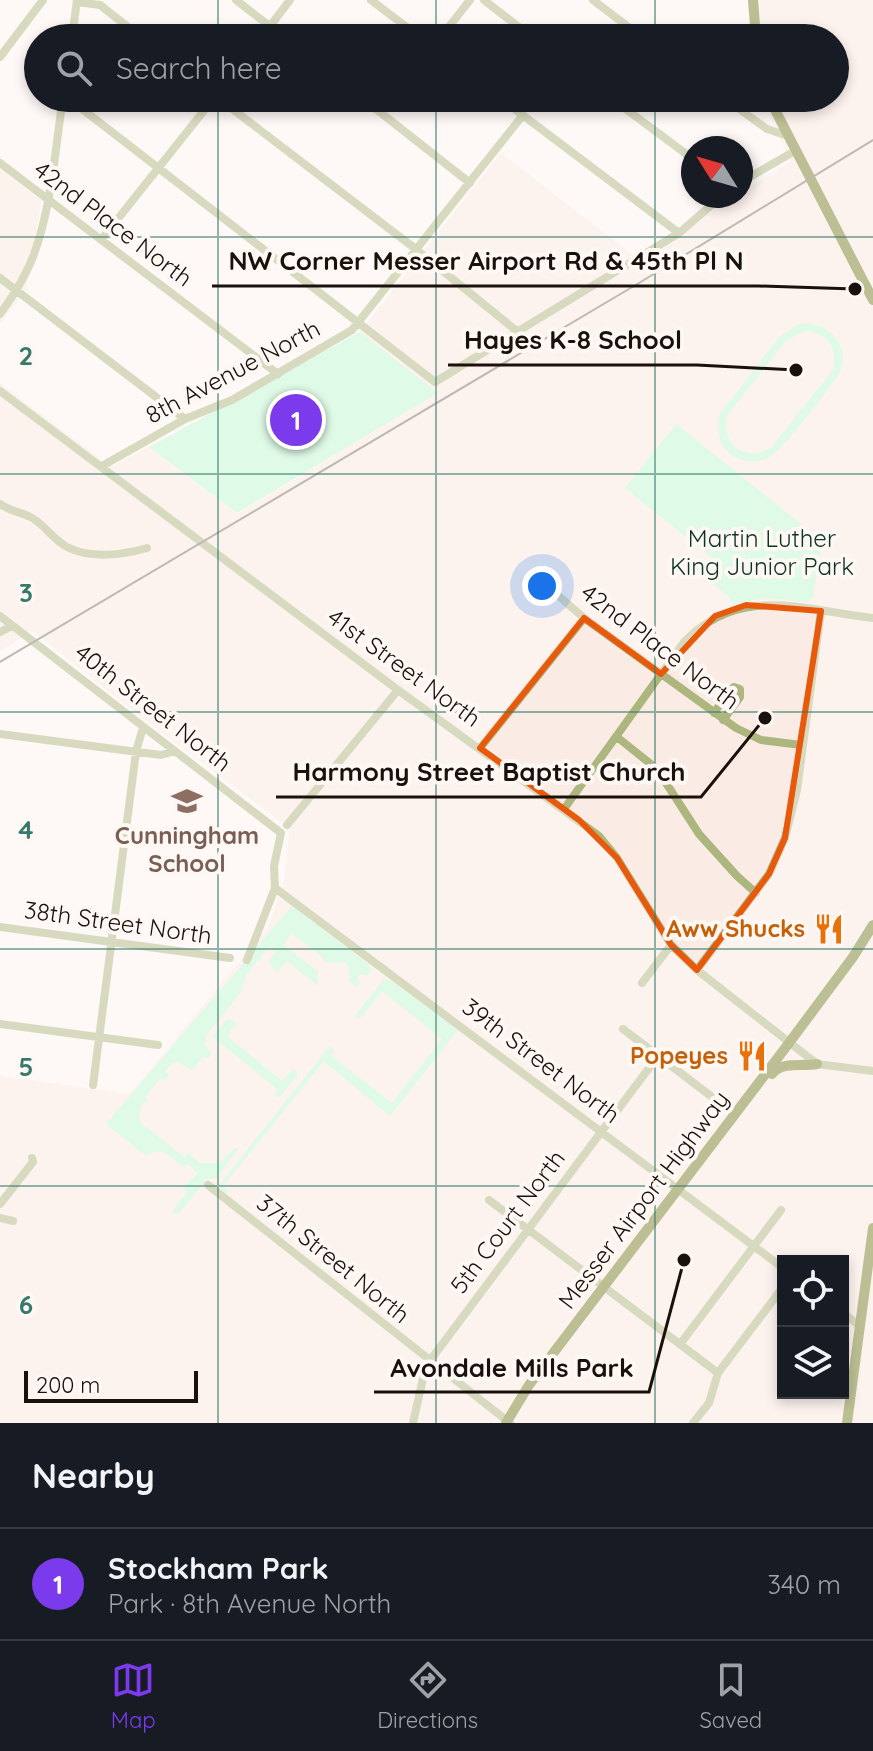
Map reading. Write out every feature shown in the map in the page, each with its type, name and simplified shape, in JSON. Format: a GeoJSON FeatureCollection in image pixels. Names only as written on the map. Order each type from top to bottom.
{"type":"FeatureCollection","features":[{"type":"Feature","properties":{"kind":"main road"},"geometry":{"type":"LineString","coordinates":[[753,0],[755,24]]}},
{"type":"Feature","properties":{"kind":"main road"},"geometry":{"type":"LineString","coordinates":[[776,112],[871,292]]}},
{"type":"Feature","properties":{"kind":"main road","name":"Messer Airport Highway"},"geometry":{"type":"LineString","coordinates":[[508,1422],[529,1385],[789,1043],[873,925]]}},
{"type":"Feature","properties":{"kind":"main road"},"geometry":{"type":"LineString","coordinates":[[750,1094],[760,1089],[777,1068],[817,1064]]}},
{"type":"Feature","properties":{"kind":"main road"},"geometry":{"type":"LineString","coordinates":[[847,1423],[873,1228]]}},
{"type":"Feature","properties":{"kind":"street"},"geometry":{"type":"LineString","coordinates":[[25,24],[43,0]]}},
{"type":"Feature","properties":{"kind":"street"},"geometry":{"type":"LineString","coordinates":[[236,0],[267,24]]}},
{"type":"Feature","properties":{"kind":"street"},"geometry":{"type":"LineString","coordinates":[[272,24],[290,0]]}},
{"type":"Feature","properties":{"kind":"street"},"geometry":{"type":"LineString","coordinates":[[451,24],[470,0]]}},
{"type":"Feature","properties":{"kind":"street"},"geometry":{"type":"LineString","coordinates":[[484,0],[515,24]]}},
{"type":"Feature","properties":{"kind":"street"},"geometry":{"type":"LineString","coordinates":[[593,0],[625,24]]}},
{"type":"Feature","properties":{"kind":"street"},"geometry":{"type":"LineString","coordinates":[[74,24],[77,1],[102,2],[126,24]]}},
{"type":"Feature","properties":{"kind":"street"},"geometry":{"type":"LineString","coordinates":[[375,1],[404,24]]}},
{"type":"Feature","properties":{"kind":"street"},"geometry":{"type":"LineString","coordinates":[[0,57],[24,25]]}},
{"type":"Feature","properties":{"kind":"street"},"geometry":{"type":"LineString","coordinates":[[0,314],[16,291],[36,250],[63,112]]}},
{"type":"Feature","properties":{"kind":"street"},"geometry":{"type":"LineString","coordinates":[[84,112],[435,382],[679,233],[708,208]]}},
{"type":"Feature","properties":{"kind":"street"},"geometry":{"type":"LineString","coordinates":[[101,240],[205,112]]}},
{"type":"Feature","properties":{"kind":"street"},"geometry":{"type":"LineString","coordinates":[[235,112],[417,250],[518,332]]}},
{"type":"Feature","properties":{"kind":"street"},"geometry":{"type":"LineString","coordinates":[[380,112],[470,183]]}},
{"type":"Feature","properties":{"kind":"street"},"geometry":{"type":"LineString","coordinates":[[519,112],[679,233]]}},
{"type":"Feature","properties":{"kind":"street"},"geometry":{"type":"LineString","coordinates":[[630,112],[681,150]]}},
{"type":"Feature","properties":{"kind":"street"},"geometry":{"type":"LineString","coordinates":[[744,112],[770,131],[788,136]]}},
{"type":"Feature","properties":{"kind":"street","name":"8th Avenue North"},"geometry":{"type":"LineString","coordinates":[[102,466],[185,419],[232,400],[352,330],[523,115]]}},
{"type":"Feature","properties":{"kind":"street"},"geometry":{"type":"LineString","coordinates":[[753,175],[795,151]]}},
{"type":"Feature","properties":{"kind":"street","name":"42nd Place North"},"geometry":{"type":"LineString","coordinates":[[0,163],[278,374]]}},
{"type":"Feature","properties":{"kind":"street"},"geometry":{"type":"LineString","coordinates":[[0,278],[185,419]]}},
{"type":"Feature","properties":{"kind":"street","name":"41st Street North"},"geometry":{"type":"LineString","coordinates":[[0,391],[398,690],[599,836],[617,858],[671,945],[697,970],[789,1043],[817,1064],[873,1071]]}},
{"type":"Feature","properties":{"kind":"street"},"geometry":{"type":"LineString","coordinates":[[0,504],[9,511],[32,518],[66,547],[87,554],[123,553],[147,548]]}},
{"type":"Feature","properties":{"kind":"street","name":"42nd Place North"},"geometry":{"type":"LineString","coordinates":[[546,585],[584,618],[723,720],[761,740],[801,745]]}},
{"type":"Feature","properties":{"kind":"street"},"geometry":{"type":"LineString","coordinates":[[564,809],[684,642],[715,616],[746,605],[782,604],[873,618]]}},
{"type":"Feature","properties":{"kind":"street"},"geometry":{"type":"LineString","coordinates":[[697,970],[756,893],[778,856],[790,825],[821,611]]}},
{"type":"Feature","properties":{"kind":"street","name":"40th Street North"},"geometry":{"type":"LineString","coordinates":[[0,616],[143,727],[284,829]]}},
{"type":"Feature","properties":{"kind":"street"},"geometry":{"type":"LineString","coordinates":[[480,748],[584,618]]}},
{"type":"Feature","properties":{"kind":"street"},"geometry":{"type":"LineString","coordinates":[[0,632],[12,626]]}},
{"type":"Feature","properties":{"kind":"street"},"geometry":{"type":"LineString","coordinates":[[714,713],[730,690],[734,687],[740,689],[740,697],[723,720]]}},
{"type":"Feature","properties":{"kind":"street"},"geometry":{"type":"LineString","coordinates":[[247,960],[275,888],[274,866],[284,829],[398,690]]}},
{"type":"Feature","properties":{"kind":"street"},"geometry":{"type":"LineString","coordinates":[[93,1085],[136,752],[143,727]]}},
{"type":"Feature","properties":{"kind":"street"},"geometry":{"type":"LineString","coordinates":[[0,734],[161,755],[175,751]]}},
{"type":"Feature","properties":{"kind":"street"},"geometry":{"type":"LineString","coordinates":[[617,737],[657,769],[699,834],[756,893]]}},
{"type":"Feature","properties":{"kind":"street","name":"39th Street North"},"geometry":{"type":"LineString","coordinates":[[275,888],[777,1263]]}},
{"type":"Feature","properties":{"kind":"street","name":"38th Street North"},"geometry":{"type":"LineString","coordinates":[[0,927],[230,958]]}},
{"type":"Feature","properties":{"kind":"street"},"geometry":{"type":"LineString","coordinates":[[642,983],[671,945]]}},
{"type":"Feature","properties":{"kind":"street"},"geometry":{"type":"LineString","coordinates":[[0,1024],[158,1045]]}},
{"type":"Feature","properties":{"kind":"street"},"geometry":{"type":"LineString","coordinates":[[623,1029],[733,1113]]}},
{"type":"Feature","properties":{"kind":"street","name":"5th Court North"},"geometry":{"type":"LineString","coordinates":[[413,1423],[429,1362],[658,1056]]}},
{"type":"Feature","properties":{"kind":"street"},"geometry":{"type":"LineString","coordinates":[[0,1204],[33,1162],[32,1158]]}},
{"type":"Feature","properties":{"kind":"street","name":"37th Street North"},"geometry":{"type":"LineString","coordinates":[[208,1185],[508,1422]]}},
{"type":"Feature","properties":{"kind":"street"},"geometry":{"type":"LineString","coordinates":[[489,1200],[718,1373]]}},
{"type":"Feature","properties":{"kind":"street"},"geometry":{"type":"LineString","coordinates":[[681,1343],[781,1210]]}},
{"type":"Feature","properties":{"kind":"street"},"geometry":{"type":"LineString","coordinates":[[0,1218],[13,1221]]}},
{"type":"Feature","properties":{"kind":"street"},"geometry":{"type":"LineString","coordinates":[[693,1423],[709,1403],[718,1373],[777,1295]]}},
{"type":"Feature","properties":{"kind":"street"},"geometry":{"type":"LineString","coordinates":[[849,1318],[860,1326]]}},
{"type":"Feature","properties":{"kind":"highlighted area"},"geometry":{"type":"Polygon","coordinates":[[[746,605],[821,611],[785,838],[769,874],[697,970],[671,945],[617,858],[579,820],[480,748],[584,618],[661,674],[715,616],[746,605]]]}},
{"type":"Feature","properties":{"kind":"shaded area"},"geometry":{"type":"Polygon","coordinates":[[[752,0],[873,0],[873,1423],[0,1423],[0,1076],[130,1094],[268,927],[284,883],[290,828],[146,721],[33,631],[0,651],[0,383],[111,467],[149,447],[237,514],[438,393],[360,332],[501,153],[634,256],[714,208],[753,208],[753,185],[790,162],[769,112],[849,112],[849,24],[753,24],[752,0]]]}},
{"type":"Feature","properties":{"kind":"shaded area"},"geometry":{"type":"Polygon","coordinates":[[[0,169],[41,201],[26,289],[0,324],[0,169]]]}},
{"type":"Feature","properties":{"kind":"green space"},"geometry":{"type":"Polygon","coordinates":[[[799,324],[826,329],[833,334],[842,350],[841,369],[820,400],[777,451],[761,460],[740,459],[730,454],[721,441],[718,431],[720,414],[780,336],[799,324]],[[803,331],[786,341],[728,414],[727,433],[736,448],[752,453],[771,448],[832,371],[834,355],[830,343],[803,331]]]}},
{"type":"Feature","properties":{"kind":"green space"},"geometry":{"type":"Polygon","coordinates":[[[360,332],[438,393],[237,513],[149,447],[360,332]]]}},
{"type":"Feature","properties":{"kind":"green space","name":"Martin Luther King Junior Park"},"geometry":{"type":"Polygon","coordinates":[[[676,424],[822,541],[813,597],[808,602],[766,598],[733,604],[727,595],[704,577],[716,561],[625,488],[676,424]]]}},
{"type":"Feature","properties":{"kind":"green space"},"geometry":{"type":"Polygon","coordinates":[[[292,906],[366,962],[372,970],[367,976],[360,974],[357,978],[361,984],[356,987],[349,981],[347,964],[326,963],[292,933],[283,945],[318,971],[318,986],[287,961],[276,973],[269,961],[275,952],[269,947],[247,974],[240,993],[206,1036],[205,1045],[211,1053],[209,1058],[203,1057],[192,1070],[178,1062],[171,1064],[165,1072],[169,1075],[165,1080],[161,1078],[145,1097],[148,1102],[141,1104],[141,1123],[184,1157],[188,1153],[200,1163],[220,1163],[234,1148],[238,1149],[217,1178],[207,1179],[175,1214],[173,1210],[187,1192],[184,1187],[198,1173],[187,1163],[183,1167],[161,1152],[146,1156],[106,1124],[292,906]]]}},
{"type":"Feature","properties":{"kind":"green space"},"geometry":{"type":"Polygon","coordinates":[[[384,979],[390,980],[458,1030],[390,1116],[324,1061],[223,1186],[230,1192],[225,1193],[220,1184],[330,1046],[334,1050],[331,1056],[392,1103],[442,1039],[382,991],[360,1018],[354,1017],[384,979]]]}},
{"type":"Feature","properties":{"kind":"green space"},"geometry":{"type":"Polygon","coordinates":[[[226,1020],[236,1023],[227,1036],[282,1081],[293,1069],[297,1072],[279,1098],[275,1095],[277,1089],[213,1037],[226,1020]]]}},
{"type":"Feature","properties":{"kind":"railway"},"geometry":{"type":"LineString","coordinates":[[0,662],[639,283],[873,140]]}},
{"type":"Feature","properties":{"kind":"place","name":"NW Corner Messer Airport Rd & 45th Pl N"},"geometry":{"type":"Point","coordinates":[855,289]}},
{"type":"Feature","properties":{"kind":"place","name":"Hayes K-8 School"},"geometry":{"type":"Point","coordinates":[796,370]}},
{"type":"Feature","properties":{"kind":"place","name":"Stockham Park"},"geometry":{"type":"Point","coordinates":[296,420]}},
{"type":"Feature","properties":{"kind":"place","name":"Harmony Street Baptist Church"},"geometry":{"type":"Point","coordinates":[765,718]}},
{"type":"Feature","properties":{"kind":"place","name":"Cunningham School"},"geometry":{"type":"Point","coordinates":[187,801]}},
{"type":"Feature","properties":{"kind":"place","name":"Aww Shucks"},"geometry":{"type":"Point","coordinates":[829,929]}},
{"type":"Feature","properties":{"kind":"place","name":"Popeyes"},"geometry":{"type":"Point","coordinates":[752,1056]}},
{"type":"Feature","properties":{"kind":"place","name":"Avondale Mills Park"},"geometry":{"type":"Point","coordinates":[684,1260]}}]}
